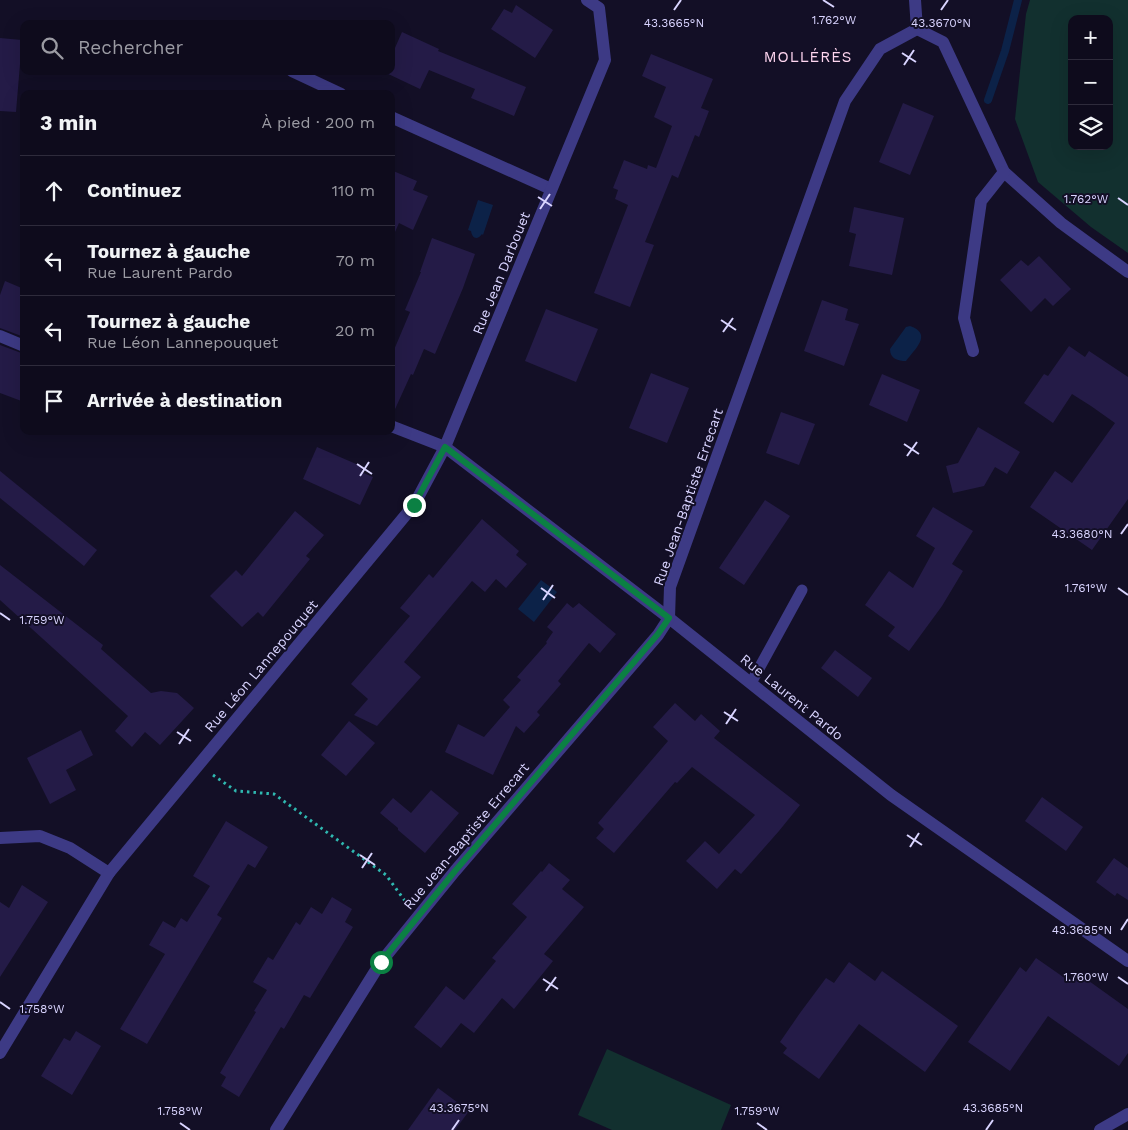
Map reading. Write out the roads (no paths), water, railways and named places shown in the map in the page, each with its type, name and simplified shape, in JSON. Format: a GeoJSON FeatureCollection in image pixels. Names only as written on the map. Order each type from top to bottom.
{"type":"FeatureCollection","features":[{"type":"Feature","properties":{"kind":"street","name":"Rue Jean Darbouet"},"geometry":{"type":"LineString","coordinates":[[445,447],[605,60],[599,8],[587,0]]}},
{"type":"Feature","properties":{"kind":"street"},"geometry":{"type":"LineString","coordinates":[[915,0],[918,29],[943,42],[1004,172],[1062,223],[1128,272]]}},
{"type":"Feature","properties":{"kind":"street","name":"Rue Jean-Baptiste Errecart"},"geometry":{"type":"LineString","coordinates":[[276,1130],[381,962],[417,917],[652,642],[669,618],[670,587],[845,101],[880,50],[918,29]]}},
{"type":"Feature","properties":{"kind":"street"},"geometry":{"type":"LineString","coordinates":[[301,75],[332,90]]}},
{"type":"Feature","properties":{"kind":"street"},"geometry":{"type":"LineString","coordinates":[[395,119],[551,189]]}},
{"type":"Feature","properties":{"kind":"street"},"geometry":{"type":"LineString","coordinates":[[973,351],[964,318],[981,201],[1004,172]]}},
{"type":"Feature","properties":{"kind":"street"},"geometry":{"type":"LineString","coordinates":[[0,336],[20,344]]}},
{"type":"Feature","properties":{"kind":"street","name":"Rue Laurent Pardo"},"geometry":{"type":"LineString","coordinates":[[395,428],[445,447],[669,618],[891,795],[1128,961]]}},
{"type":"Feature","properties":{"kind":"street","name":"Rue Léon Lannepouquet"},"geometry":{"type":"LineString","coordinates":[[0,1053],[109,874],[414,505],[445,447]]}},
{"type":"Feature","properties":{"kind":"street"},"geometry":{"type":"LineString","coordinates":[[0,838],[40,836],[70,848],[109,874]]}},
{"type":"Feature","properties":{"kind":"street"},"geometry":{"type":"LineString","coordinates":[[1100,1130],[1128,1114]]}},
{"type":"Feature","properties":{"kind":"lane"},"geometry":{"type":"LineString","coordinates":[[751,683],[802,590]]}},
{"type":"Feature","properties":{"kind":"water"},"geometry":{"type":"Polygon","coordinates":[[[478,200],[493,205],[483,235],[477,238],[468,230],[478,200]]]}},
{"type":"Feature","properties":{"kind":"water"},"geometry":{"type":"Polygon","coordinates":[[[910,326],[917,329],[920,333],[920,342],[906,361],[897,360],[891,355],[890,349],[906,327],[910,326]]]}},
{"type":"Feature","properties":{"kind":"water"},"geometry":{"type":"Polygon","coordinates":[[[541,580],[557,592],[534,622],[518,609],[541,580]]]}},
{"type":"Feature","properties":{"kind":"waterway"},"geometry":{"type":"LineString","coordinates":[[988,100],[1005,51],[1018,0]]}},
{"type":"Feature","properties":{"kind":"district","name":"MOLLÉRÈS"},"geometry":{"type":"Point","coordinates":[808,57]}}]}
